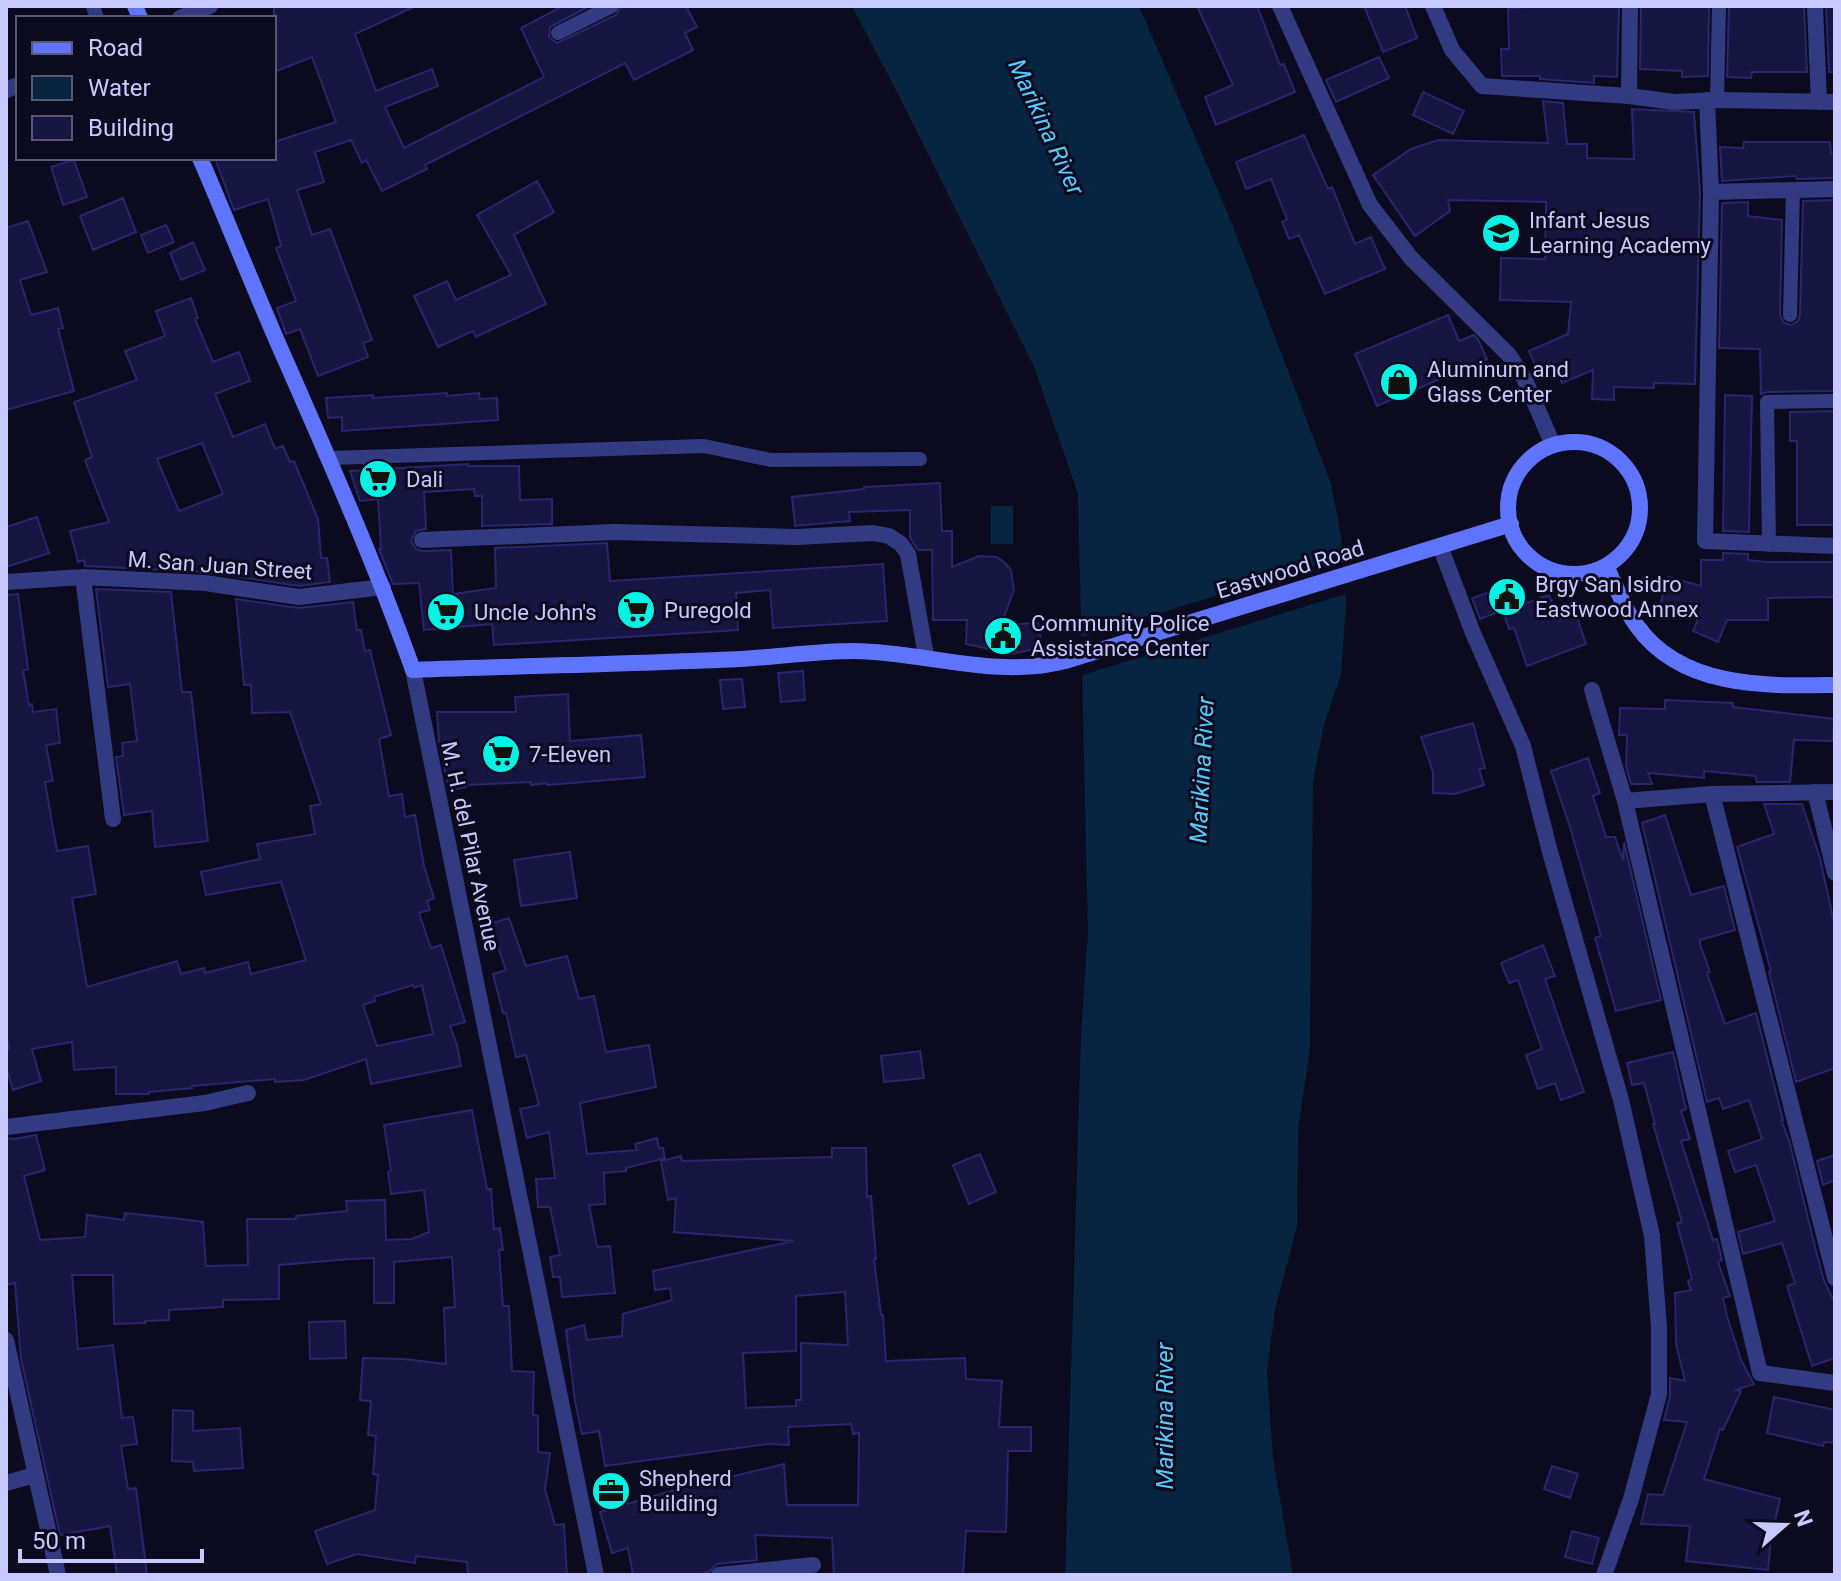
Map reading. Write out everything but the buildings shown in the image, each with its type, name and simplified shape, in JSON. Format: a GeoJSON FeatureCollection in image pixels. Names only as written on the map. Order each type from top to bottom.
{"type":"FeatureCollection","features":[{"type":"Feature","properties":{"kind":"main road","name":"M. H. del Pilar Avenue"},"geometry":{"type":"LineString","coordinates":[[201,160],[330,458],[413,670]]}},
{"type":"Feature","properties":{"kind":"main road"},"geometry":{"type":"LineString","coordinates":[[1587,443],[1603,449],[1628,470],[1636,485],[1640,502],[1634,535],[1626,549],[1606,566],[1580,574],[1561,573],[1529,556],[1518,541],[1511,524],[1510,491],[1526,463],[1553,445],[1587,443]]}},
{"type":"Feature","properties":{"kind":"main road","name":"Eastwood Road"},"geometry":{"type":"LineString","coordinates":[[413,670],[743,659],[852,651],[926,656],[1013,669],[1039,667],[1511,524]]}},
{"type":"Feature","properties":{"kind":"main road"},"geometry":{"type":"LineString","coordinates":[[1606,566],[1637,626],[1677,661],[1729,682],[1835,685]]}},
{"type":"Feature","properties":{"kind":"street"},"geometry":{"type":"LineString","coordinates":[[185,16],[210,6]]}},
{"type":"Feature","properties":{"kind":"street"},"geometry":{"type":"LineString","coordinates":[[1280,6],[1370,205],[1411,258],[1509,355],[1537,402],[1553,445]]}},
{"type":"Feature","properties":{"kind":"street"},"geometry":{"type":"LineString","coordinates":[[1433,6],[1452,50],[1482,86],[1674,102],[1827,102],[1815,6]]}},
{"type":"Feature","properties":{"kind":"street"},"geometry":{"type":"LineString","coordinates":[[1629,96],[1630,6]]}},
{"type":"Feature","properties":{"kind":"street"},"geometry":{"type":"LineString","coordinates":[[1712,100],[1705,541],[1835,546]]}},
{"type":"Feature","properties":{"kind":"street"},"geometry":{"type":"LineString","coordinates":[[1711,192],[1835,189]]}},
{"type":"Feature","properties":{"kind":"street"},"geometry":{"type":"LineString","coordinates":[[422,540],[615,532],[796,537],[873,533],[889,536],[901,544],[908,554],[926,656]]}},
{"type":"Feature","properties":{"kind":"street"},"geometry":{"type":"LineString","coordinates":[[1440,546],[1473,633],[1523,746],[1621,1100],[1652,1236],[1659,1328],[1659,1394],[1631,1499],[1604,1575]]}},
{"type":"Feature","properties":{"kind":"street"},"geometry":{"type":"LineString","coordinates":[[83,577],[113,819]]}},
{"type":"Feature","properties":{"kind":"street","name":"M. San Juan Street"},"geometry":{"type":"LineString","coordinates":[[6,582],[83,577],[205,583],[299,597],[383,587]]}},
{"type":"Feature","properties":{"kind":"street","name":"M. H. del Pilar Avenue"},"geometry":{"type":"LineString","coordinates":[[413,670],[596,1575]]}},
{"type":"Feature","properties":{"kind":"street"},"geometry":{"type":"LineString","coordinates":[[1592,690],[1625,801],[1760,1373],[1835,1383]]}},
{"type":"Feature","properties":{"kind":"street"},"geometry":{"type":"LineString","coordinates":[[1815,792],[1835,873]]}},
{"type":"Feature","properties":{"kind":"street"},"geometry":{"type":"LineString","coordinates":[[1625,801],[1712,794],[1835,792]]}},
{"type":"Feature","properties":{"kind":"street"},"geometry":{"type":"LineString","coordinates":[[1712,794],[1835,1278]]}},
{"type":"Feature","properties":{"kind":"street"},"geometry":{"type":"LineString","coordinates":[[6,1127],[205,1103],[248,1093]]}},
{"type":"Feature","properties":{"kind":"street"},"geometry":{"type":"LineString","coordinates":[[6,1340],[58,1575]]}},
{"type":"Feature","properties":{"kind":"street"},"geometry":{"type":"LineString","coordinates":[[6,1483],[35,1475]]}},
{"type":"Feature","properties":{"kind":"street"},"geometry":{"type":"LineString","coordinates":[[719,1575],[813,1565]]}},
{"type":"Feature","properties":{"kind":"lane"},"geometry":{"type":"LineString","coordinates":[[558,33],[612,6]]}},
{"type":"Feature","properties":{"kind":"lane"},"geometry":{"type":"LineString","coordinates":[[1712,100],[1719,6]]}},
{"type":"Feature","properties":{"kind":"lane"},"geometry":{"type":"LineString","coordinates":[[1790,315],[1793,190]]}},
{"type":"Feature","properties":{"kind":"lane"},"geometry":{"type":"LineString","coordinates":[[1769,545],[1767,402],[1835,401]]}},
{"type":"Feature","properties":{"kind":"lane"},"geometry":{"type":"LineString","coordinates":[[330,458],[704,446],[771,460],[920,459]]}},
{"type":"Feature","properties":{"kind":"water","name":"Marikina River"},"geometry":{"type":"Polygon","coordinates":[[[852,6],[1139,6],[1231,221],[1331,484],[1341,536],[1346,604],[1341,675],[1324,724],[1313,782],[1310,1049],[1298,1129],[1297,1227],[1275,1309],[1267,1371],[1273,1457],[1293,1575],[1065,1575],[1081,1035],[1088,932],[1078,494],[1034,367],[852,6]]]}},
{"type":"Feature","properties":{"kind":"water"},"geometry":{"type":"Polygon","coordinates":[[[991,506],[1013,506],[1013,544],[991,544],[991,506]]]}},
{"type":"Feature","properties":{"kind":"pier"},"geometry":{"type":"Polygon","coordinates":[[[1347,556],[1349,593],[1079,676],[1078,638],[1347,556]]]}},
{"type":"Feature","properties":{"kind":"place","name":"Infant Jesus Learning Academy"},"geometry":{"type":"Point","coordinates":[1501,233]}},
{"type":"Feature","properties":{"kind":"place","name":"Aluminum and Glass Center"},"geometry":{"type":"Point","coordinates":[1399,382]}},
{"type":"Feature","properties":{"kind":"place","name":"Dali"},"geometry":{"type":"Point","coordinates":[378,479]}},
{"type":"Feature","properties":{"kind":"place","name":"Brgy San Isidro Eastwood Annex"},"geometry":{"type":"Point","coordinates":[1507,597]}},
{"type":"Feature","properties":{"kind":"place","name":"Puregold"},"geometry":{"type":"Point","coordinates":[636,610]}},
{"type":"Feature","properties":{"kind":"place","name":"Uncle John's"},"geometry":{"type":"Point","coordinates":[446,612]}},
{"type":"Feature","properties":{"kind":"place","name":"Community Police Assistance Center"},"geometry":{"type":"Point","coordinates":[1003,636]}},
{"type":"Feature","properties":{"kind":"place","name":"7-Eleven"},"geometry":{"type":"Point","coordinates":[501,754]}},
{"type":"Feature","properties":{"kind":"place","name":"Shepherd Building"},"geometry":{"type":"Point","coordinates":[611,1491]}}]}
